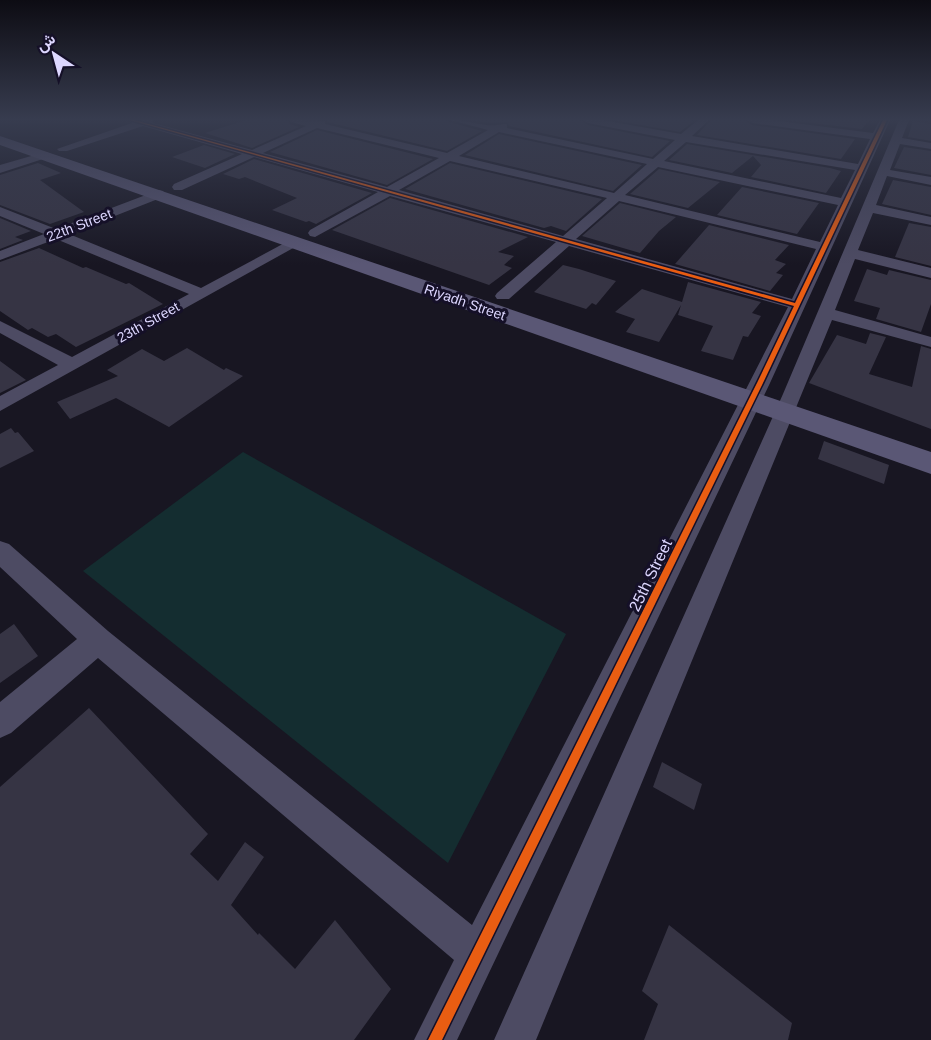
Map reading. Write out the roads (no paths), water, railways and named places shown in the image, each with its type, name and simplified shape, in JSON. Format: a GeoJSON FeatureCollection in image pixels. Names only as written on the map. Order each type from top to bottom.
{"type":"FeatureCollection","features":[{"type":"Feature","properties":{"kind":"main road","name":"Riyadh Street"},"geometry":{"type":"LineString","coordinates":[[85,169],[159,194],[503,296],[755,392]]}},
{"type":"Feature","properties":{"kind":"main road","name":"Riyadh Street"},"geometry":{"type":"LineString","coordinates":[[122,169],[178,187],[306,238],[755,392],[931,440]]}},
{"type":"Feature","properties":{"kind":"main road","name":"Riyadh Street"},"geometry":{"type":"LineString","coordinates":[[789,403],[931,463]]}},
{"type":"Feature","properties":{"kind":"street"},"geometry":{"type":"LineString","coordinates":[[178,187],[219,169]]}},
{"type":"Feature","properties":{"kind":"street"},"geometry":{"type":"LineString","coordinates":[[309,169],[798,305]]}},
{"type":"Feature","properties":{"kind":"street","name":"23th Street"},"geometry":{"type":"LineString","coordinates":[[0,404],[200,293],[306,238],[425,169]]}},
{"type":"Feature","properties":{"kind":"street"},"geometry":{"type":"LineString","coordinates":[[499,169],[825,247]]}},
{"type":"Feature","properties":{"kind":"street"},"geometry":{"type":"LineString","coordinates":[[503,296],[646,169]]}},
{"type":"Feature","properties":{"kind":"street"},"geometry":{"type":"LineString","coordinates":[[684,169],[931,221]]}},
{"type":"Feature","properties":{"kind":"street"},"geometry":{"type":"LineString","coordinates":[[864,169],[931,181]]}},
{"type":"Feature","properties":{"kind":"street","name":"25th Street"},"geometry":{"type":"LineString","coordinates":[[435,1040],[825,247],[857,206],[873,170]]}},
{"type":"Feature","properties":{"kind":"street","name":"22th Street"},"geometry":{"type":"LineString","coordinates":[[0,256],[159,194]]}},
{"type":"Feature","properties":{"kind":"street","name":"25th Street"},"geometry":{"type":"LineString","coordinates":[[515,1040],[789,403],[851,253],[857,206]]}},
{"type":"Feature","properties":{"kind":"street"},"geometry":{"type":"LineString","coordinates":[[0,211],[200,293]]}},
{"type":"Feature","properties":{"kind":"street"},"geometry":{"type":"LineString","coordinates":[[851,253],[931,273]]}},
{"type":"Feature","properties":{"kind":"street"},"geometry":{"type":"LineString","coordinates":[[826,313],[931,342]]}},
{"type":"Feature","properties":{"kind":"street"},"geometry":{"type":"LineString","coordinates":[[0,326],[72,365]]}},
{"type":"Feature","properties":{"kind":"street"},"geometry":{"type":"LineString","coordinates":[[0,551],[98,640],[477,954]]}},
{"type":"Feature","properties":{"kind":"street"},"geometry":{"type":"LineString","coordinates":[[0,722],[98,640]]}}]}
